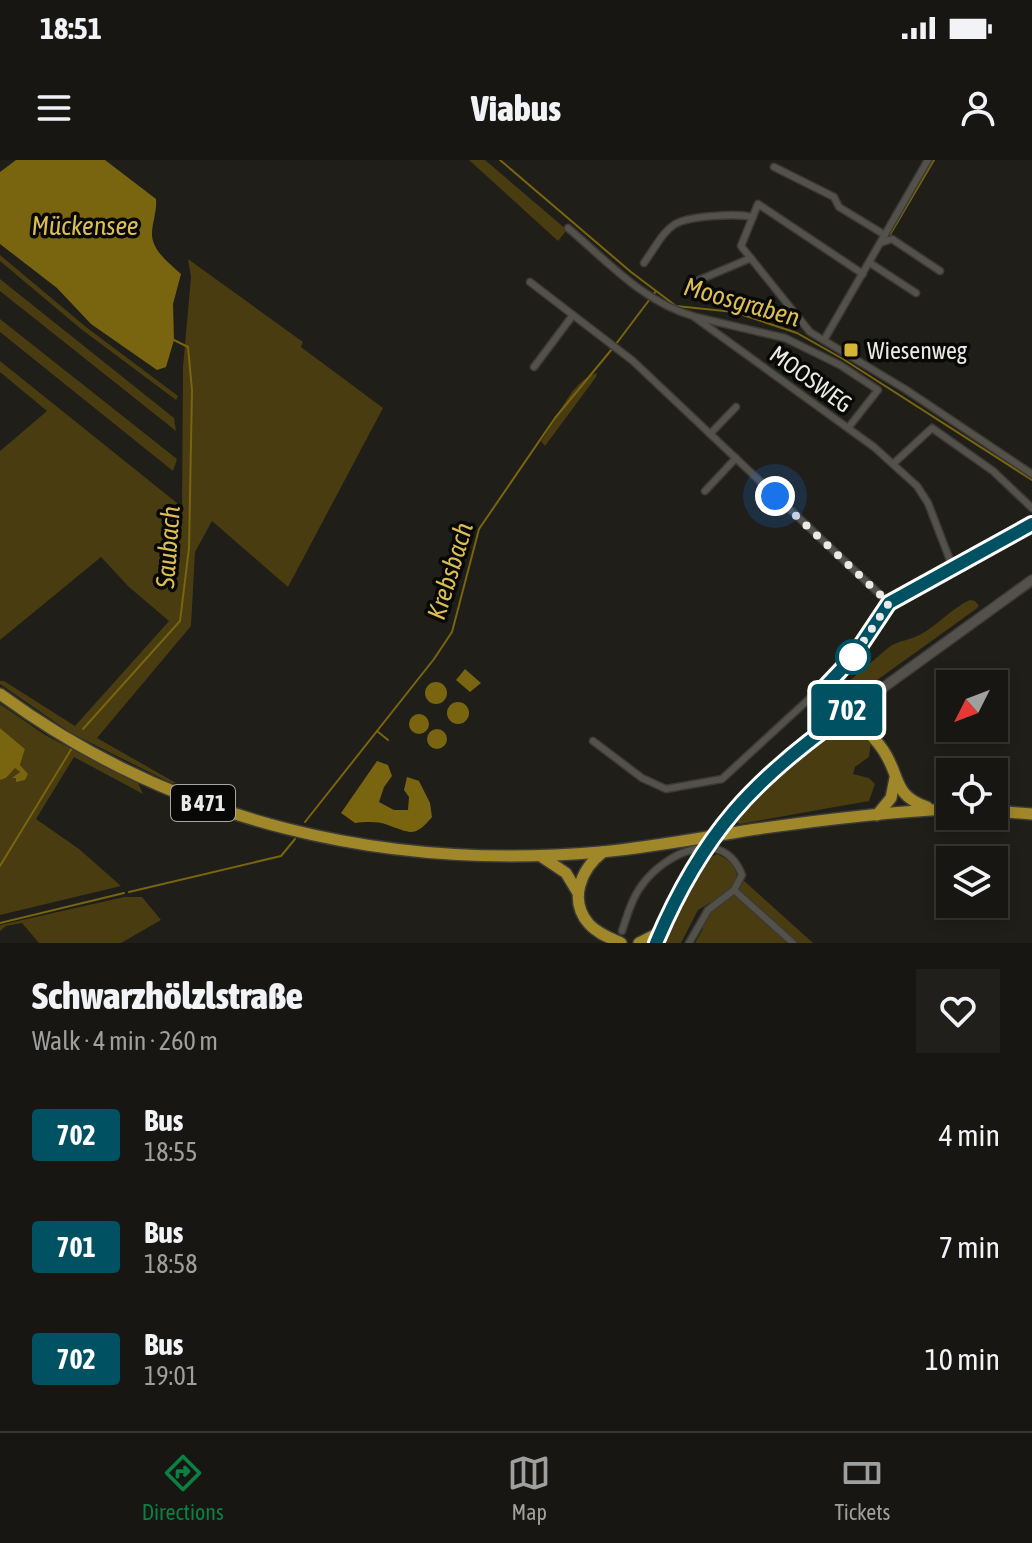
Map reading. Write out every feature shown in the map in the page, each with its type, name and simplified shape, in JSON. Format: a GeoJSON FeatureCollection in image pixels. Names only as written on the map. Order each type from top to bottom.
{"type":"FeatureCollection","features":[{"type":"Feature","properties":{"kind":"highway","name":"B 471"},"geometry":{"type":"LineString","coordinates":[[0,694],[53,729],[126,769],[191,798],[258,821],[330,840],[392,850],[473,857],[603,852],[760,829],[935,810]]}},
{"type":"Feature","properties":{"kind":"highway"},"geometry":{"type":"LineString","coordinates":[[849,712],[882,748],[906,798],[935,810]]}},
{"type":"Feature","properties":{"kind":"highway"},"geometry":{"type":"LineString","coordinates":[[829,726],[848,726],[866,731]]}},
{"type":"Feature","properties":{"kind":"highway"},"geometry":{"type":"LineString","coordinates":[[876,815],[891,798],[895,778]]}},
{"type":"Feature","properties":{"kind":"highway"},"geometry":{"type":"LineString","coordinates":[[1008,812],[1032,814]]}},
{"type":"Feature","properties":{"kind":"highway"},"geometry":{"type":"LineString","coordinates":[[578,893],[588,865],[603,852]]}},
{"type":"Feature","properties":{"kind":"highway"},"geometry":{"type":"LineString","coordinates":[[541,856],[566,873],[578,893],[586,921],[600,933],[631,943]]}},
{"type":"Feature","properties":{"kind":"highway"},"geometry":{"type":"LineString","coordinates":[[639,943],[659,938]]}},
{"type":"Feature","properties":{"kind":"main road"},"geometry":{"type":"LineString","coordinates":[[659,938],[702,852],[750,792],[783,760],[1032,580]]}},
{"type":"Feature","properties":{"kind":"street"},"geometry":{"type":"LineString","coordinates":[[824,340],[928,160]]}},
{"type":"Feature","properties":{"kind":"street"},"geometry":{"type":"LineString","coordinates":[[774,167],[834,197],[839,207],[940,271]]}},
{"type":"Feature","properties":{"kind":"street"},"geometry":{"type":"LineString","coordinates":[[863,274],[758,204],[741,246],[810,332],[905,389],[1032,474]]}},
{"type":"Feature","properties":{"kind":"street"},"geometry":{"type":"LineString","coordinates":[[644,263],[666,231],[684,218],[741,214],[753,217]]}},
{"type":"Feature","properties":{"kind":"street","name":"MOOSWEG"},"geometry":{"type":"LineString","coordinates":[[568,228],[651,298],[672,310],[693,316],[893,464],[924,496],[953,568]]}},
{"type":"Feature","properties":{"kind":"street"},"geometry":{"type":"LineString","coordinates":[[699,280],[751,258]]}},
{"type":"Feature","properties":{"kind":"street"},"geometry":{"type":"LineString","coordinates":[[870,263],[916,293]]}},
{"type":"Feature","properties":{"kind":"street"},"geometry":{"type":"LineString","coordinates":[[530,282],[615,346],[889,603]]}},
{"type":"Feature","properties":{"kind":"street"},"geometry":{"type":"LineString","coordinates":[[534,367],[573,315]]}},
{"type":"Feature","properties":{"kind":"street"},"geometry":{"type":"LineString","coordinates":[[693,316],[785,338],[840,365],[878,390],[848,428]]}},
{"type":"Feature","properties":{"kind":"street"},"geometry":{"type":"LineString","coordinates":[[709,328],[713,320]]}},
{"type":"Feature","properties":{"kind":"street"},"geometry":{"type":"LineString","coordinates":[[710,434],[736,407]]}},
{"type":"Feature","properties":{"kind":"street"},"geometry":{"type":"LineString","coordinates":[[893,464],[932,428],[993,471],[1032,508]]}},
{"type":"Feature","properties":{"kind":"street"},"geometry":{"type":"LineString","coordinates":[[705,491],[736,458]]}},
{"type":"Feature","properties":{"kind":"street"},"geometry":{"type":"LineString","coordinates":[[593,741],[642,778],[666,789],[722,779],[846,665],[889,603],[1032,524]]}},
{"type":"Feature","properties":{"kind":"street"},"geometry":{"type":"LineString","coordinates":[[834,700],[846,665]]}},
{"type":"Feature","properties":{"kind":"street"},"geometry":{"type":"LineString","coordinates":[[820,692],[849,712]]}},
{"type":"Feature","properties":{"kind":"street"},"geometry":{"type":"LineString","coordinates":[[621,939],[641,886],[653,872],[671,858],[689,850],[711,847],[727,853],[736,861],[742,875],[734,890],[708,910],[689,943]]}},
{"type":"Feature","properties":{"kind":"street"},"geometry":{"type":"LineString","coordinates":[[734,890],[793,943]]}},
{"type":"Feature","properties":{"kind":"shaded area"},"geometry":{"type":"Polygon","coordinates":[[[469,160],[485,160],[567,230],[558,241],[469,160]]]}},
{"type":"Feature","properties":{"kind":"shaded area"},"geometry":{"type":"Polygon","coordinates":[[[0,255],[86,327],[178,396],[176,400],[81,329],[0,261],[0,255]]]}},
{"type":"Feature","properties":{"kind":"shaded area"},"geometry":{"type":"Polygon","coordinates":[[[188,259],[303,342],[301,347],[383,408],[288,587],[212,521],[195,552],[191,626],[97,738],[176,783],[171,783],[71,733],[0,684],[4,681],[75,726],[169,621],[129,587],[101,557],[0,640],[0,451],[47,411],[0,372],[0,361],[182,507],[183,367],[191,277],[188,259]]]}},
{"type":"Feature","properties":{"kind":"shaded area"},"geometry":{"type":"Polygon","coordinates":[[[0,279],[174,418],[176,431],[0,291],[0,279]]]}},
{"type":"Feature","properties":{"kind":"shaded area"},"geometry":{"type":"Polygon","coordinates":[[[0,319],[177,459],[173,471],[0,332],[0,319]]]}},
{"type":"Feature","properties":{"kind":"shaded area"},"geometry":{"type":"Polygon","coordinates":[[[597,373],[545,446],[541,441],[572,392],[597,373]]]}},
{"type":"Feature","properties":{"kind":"shaded area"},"geometry":{"type":"Polygon","coordinates":[[[970,600],[979,606],[852,698],[847,701],[839,694],[840,689],[888,648],[923,633],[970,600]]]}},
{"type":"Feature","properties":{"kind":"shaded area"},"geometry":{"type":"Polygon","coordinates":[[[0,704],[45,735],[138,783],[143,794],[74,757],[36,819],[79,849],[121,886],[0,915],[0,780],[6,778],[15,767],[20,771],[16,778],[25,780],[20,765],[25,749],[0,728],[0,704]]]}},
{"type":"Feature","properties":{"kind":"shaded area"},"geometry":{"type":"Polygon","coordinates":[[[848,729],[871,742],[869,757],[855,767],[853,774],[869,778],[875,784],[869,801],[740,824],[736,822],[742,810],[767,782],[802,754],[848,729]]]}},
{"type":"Feature","properties":{"kind":"shaded area"},"geometry":{"type":"Polygon","coordinates":[[[717,854],[734,868],[737,876],[731,887],[698,910],[681,943],[664,943],[692,880],[717,854]]]}},
{"type":"Feature","properties":{"kind":"shaded area"},"geometry":{"type":"Polygon","coordinates":[[[742,879],[813,943],[796,943],[737,889],[742,879]]]}},
{"type":"Feature","properties":{"kind":"shaded area"},"geometry":{"type":"Polygon","coordinates":[[[733,894],[790,943],[695,943],[703,929],[700,925],[709,911],[733,894]]]}},
{"type":"Feature","properties":{"kind":"shaded area"},"geometry":{"type":"Polygon","coordinates":[[[124,897],[142,897],[161,920],[121,943],[39,943],[22,923],[6,926],[0,931],[0,925],[124,897]]]}},
{"type":"Feature","properties":{"kind":"water","name":"Mückensee"},"geometry":{"type":"Polygon","coordinates":[[[16,160],[105,160],[156,199],[152,232],[154,245],[181,274],[173,304],[174,340],[166,367],[157,370],[91,324],[57,288],[0,244],[0,172],[16,160]]]}},
{"type":"Feature","properties":{"kind":"water"},"geometry":{"type":"Polygon","coordinates":[[[465,669],[481,683],[470,692],[456,680],[465,669]]]}},
{"type":"Feature","properties":{"kind":"water"},"geometry":{"type":"Polygon","coordinates":[[[436,682],[444,685],[447,693],[444,701],[436,704],[428,701],[425,693],[428,685],[436,682]]]}},
{"type":"Feature","properties":{"kind":"water"},"geometry":{"type":"Polygon","coordinates":[[[458,702],[466,705],[469,713],[466,721],[458,724],[450,721],[447,713],[450,705],[458,702]]]}},
{"type":"Feature","properties":{"kind":"water"},"geometry":{"type":"Polygon","coordinates":[[[419,714],[426,717],[429,724],[426,731],[419,734],[412,731],[409,724],[412,717],[419,714]]]}},
{"type":"Feature","properties":{"kind":"water"},"geometry":{"type":"Polygon","coordinates":[[[0,728],[25,749],[20,765],[28,774],[25,780],[16,782],[16,778],[12,778],[20,772],[15,768],[0,780],[0,728]]]}},
{"type":"Feature","properties":{"kind":"water"},"geometry":{"type":"Polygon","coordinates":[[[437,729],[444,732],[447,739],[444,746],[437,749],[430,746],[427,739],[430,732],[437,729]]]}},
{"type":"Feature","properties":{"kind":"water"},"geometry":{"type":"Polygon","coordinates":[[[377,761],[388,765],[392,776],[379,802],[394,810],[408,810],[409,797],[404,790],[407,777],[419,781],[430,803],[432,817],[421,828],[407,832],[380,823],[355,823],[341,813],[377,761]]]}},
{"type":"Feature","properties":{"kind":"waterway","name":"Moosgraben"},"geometry":{"type":"LineString","coordinates":[[500,160],[631,272],[676,306],[734,312],[797,333],[1032,480]]}},
{"type":"Feature","properties":{"kind":"waterway","name":"Krebsbach"},"geometry":{"type":"LineString","coordinates":[[888,238],[934,160]]}},
{"type":"Feature","properties":{"kind":"waterway","name":"Krebsbach"},"geometry":{"type":"LineString","coordinates":[[616,344],[656,291]]}},
{"type":"Feature","properties":{"kind":"waterway","name":"Saubach"},"geometry":{"type":"LineString","coordinates":[[83,729],[180,621],[189,548],[192,390],[188,347],[174,340]]}},
{"type":"Feature","properties":{"kind":"waterway","name":"Krebsbach"},"geometry":{"type":"LineString","coordinates":[[305,822],[452,632],[479,529],[555,418],[612,349]]}},
{"type":"Feature","properties":{"kind":"waterway"},"geometry":{"type":"LineString","coordinates":[[377,731],[388,740]]}},
{"type":"Feature","properties":{"kind":"waterway","name":"Saubach"},"geometry":{"type":"LineString","coordinates":[[0,866],[72,748]]}},
{"type":"Feature","properties":{"kind":"waterway","name":"Krebsbach"},"geometry":{"type":"LineString","coordinates":[[129,892],[281,856],[295,839]]}},
{"type":"Feature","properties":{"kind":"waterway","name":"Krebsbach"},"geometry":{"type":"LineString","coordinates":[[0,923],[124,893]]}},
{"type":"Feature","properties":{"kind":"bus line","name":"702"},"geometry":{"type":"LineString","coordinates":[[656,943],[702,852],[722,824],[783,760],[849,712],[820,692],[853,657],[889,603],[1032,524]]}},
{"type":"Feature","properties":{"kind":"place","name":"Wiesenweg"},"geometry":{"type":"Point","coordinates":[851,350]}},
{"type":"Feature","properties":{"kind":"route"},"geometry":{"type":"LineString","coordinates":[[775,496],[889,603],[853,657]]}}]}
